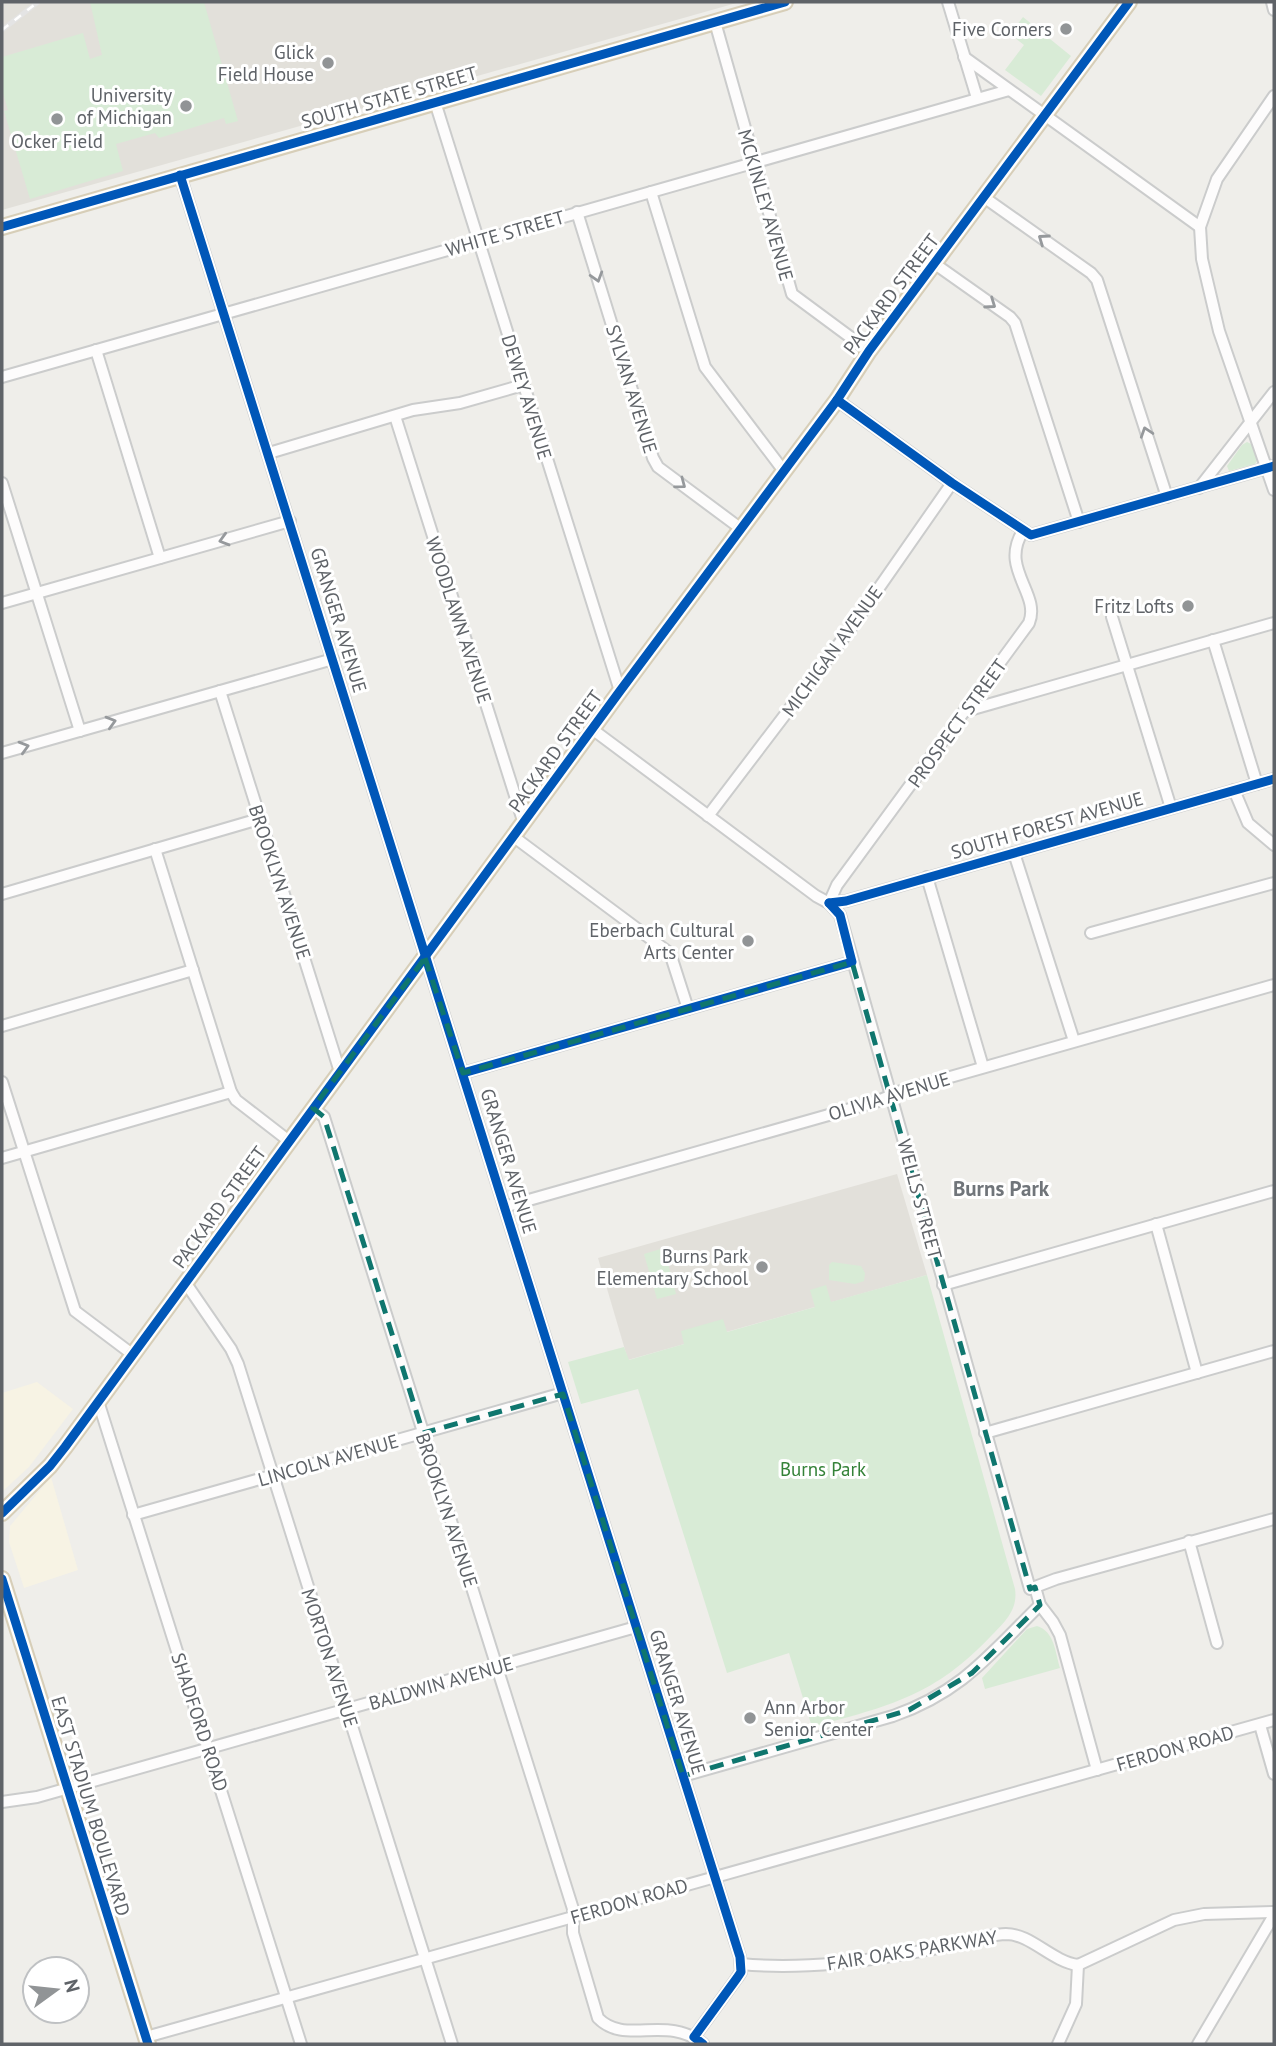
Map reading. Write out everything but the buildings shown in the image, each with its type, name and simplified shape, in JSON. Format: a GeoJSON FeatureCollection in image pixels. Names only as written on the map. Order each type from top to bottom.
{"type":"FeatureCollection","features":[{"type":"Feature","properties":{"kind":"main road","name":"SOUTH STATE STREET"},"geometry":{"type":"LineString","coordinates":[[2,227],[785,2]]}},
{"type":"Feature","properties":{"kind":"main road","name":"PACKARD STREET"},"geometry":{"type":"LineString","coordinates":[[2,1513],[50,1466],[837,400],[869,351],[1129,2]]}},
{"type":"Feature","properties":{"kind":"main road","name":"EAST STADIUM BOULEVARD"},"geometry":{"type":"LineString","coordinates":[[2,1579],[147,2041]]}},
{"type":"Feature","properties":{"kind":"street"},"geometry":{"type":"LineString","coordinates":[[948,2],[977,98]]}},
{"type":"Feature","properties":{"kind":"street"},"geometry":{"type":"LineString","coordinates":[[1272,2],[1274,10]]}},
{"type":"Feature","properties":{"kind":"street","name":"MCKINLEY AVENUE"},"geometry":{"type":"LineString","coordinates":[[715,22],[792,294],[869,351]]}},
{"type":"Feature","properties":{"kind":"street"},"geometry":{"type":"LineString","coordinates":[[964,57],[1200,227]]}},
{"type":"Feature","properties":{"kind":"street","name":"WHITE STREET"},"geometry":{"type":"LineString","coordinates":[[2,377],[1009,90]]}},
{"type":"Feature","properties":{"kind":"street"},"geometry":{"type":"LineString","coordinates":[[1274,96],[1217,179],[1200,227],[1202,259],[1219,331],[1251,423],[1271,467],[1274,489]]}},
{"type":"Feature","properties":{"kind":"street","name":"DEWEY AVENUE"},"geometry":{"type":"LineString","coordinates":[[435,102],[620,691]]}},
{"type":"Feature","properties":{"kind":"street","name":"GRANGER AVENUE"},"geometry":{"type":"LineString","coordinates":[[180,175],[741,1964]]}},
{"type":"Feature","properties":{"kind":"street"},"geometry":{"type":"LineString","coordinates":[[650,192],[705,367],[783,470]]}},
{"type":"Feature","properties":{"kind":"street"},"geometry":{"type":"LineString","coordinates":[[985,198],[1091,273],[1097,280],[1167,497]]}},
{"type":"Feature","properties":{"kind":"street","name":"SYLVAN AVENUE"},"geometry":{"type":"LineString","coordinates":[[577,212],[653,458],[658,467],[740,528]]}},
{"type":"Feature","properties":{"kind":"street"},"geometry":{"type":"LineString","coordinates":[[935,264],[1016,323],[1079,522]]}},
{"type":"Feature","properties":{"kind":"street"},"geometry":{"type":"LineString","coordinates":[[96,350],[160,558]]}},
{"type":"Feature","properties":{"kind":"street"},"geometry":{"type":"LineString","coordinates":[[269,453],[395,416],[523,385]]}},
{"type":"Feature","properties":{"kind":"street"},"geometry":{"type":"LineString","coordinates":[[1199,488],[1274,391]]}},
{"type":"Feature","properties":{"kind":"street"},"geometry":{"type":"LineString","coordinates":[[837,400],[1023,531],[1035,535],[1271,467]]}},
{"type":"Feature","properties":{"kind":"street","name":"WOODLAWN AVENUE"},"geometry":{"type":"LineString","coordinates":[[395,416],[524,824]]}},
{"type":"Feature","properties":{"kind":"street","name":"MICHIGAN AVENUE"},"geometry":{"type":"LineString","coordinates":[[708,816],[851,628],[952,482]]}},
{"type":"Feature","properties":{"kind":"street"},"geometry":{"type":"LineString","coordinates":[[2,483],[80,731]]}},
{"type":"Feature","properties":{"kind":"street"},"geometry":{"type":"LineString","coordinates":[[2,603],[290,522]]}},
{"type":"Feature","properties":{"kind":"street","name":"PROSPECT STREET"},"geometry":{"type":"LineString","coordinates":[[829,903],[837,885],[1022,635],[1032,617],[1014,557],[1015,547],[1023,531]]}},
{"type":"Feature","properties":{"kind":"street"},"geometry":{"type":"LineString","coordinates":[[1112,617],[1171,808]]}},
{"type":"Feature","properties":{"kind":"street"},"geometry":{"type":"LineString","coordinates":[[966,711],[1274,623]]}},
{"type":"Feature","properties":{"kind":"street"},"geometry":{"type":"LineString","coordinates":[[1213,640],[1257,784]]}},
{"type":"Feature","properties":{"kind":"street"},"geometry":{"type":"LineString","coordinates":[[2,753],[333,659]]}},
{"type":"Feature","properties":{"kind":"street","name":"BROOKLYN AVENUE"},"geometry":{"type":"LineString","coordinates":[[220,691],[340,1072]]}},
{"type":"Feature","properties":{"kind":"street","name":"WELLS STREET"},"geometry":{"type":"LineString","coordinates":[[592,729],[829,903],[840,915],[1030,1589],[1035,1587],[1040,1605],[1060,1635],[1097,1770]]}},
{"type":"Feature","properties":{"kind":"street","name":"SOUTH FOREST AVENUE"},"geometry":{"type":"LineString","coordinates":[[829,903],[846,901],[1274,779]]}},
{"type":"Feature","properties":{"kind":"street"},"geometry":{"type":"LineString","coordinates":[[1234,790],[1248,823],[1274,845]]}},
{"type":"Feature","properties":{"kind":"street"},"geometry":{"type":"LineString","coordinates":[[2,894],[260,819]]}},
{"type":"Feature","properties":{"kind":"street"},"geometry":{"type":"LineString","coordinates":[[514,837],[667,951],[688,1009]]}},
{"type":"Feature","properties":{"kind":"street"},"geometry":{"type":"LineString","coordinates":[[155,849],[231,1092],[236,1100],[289,1141]]}},
{"type":"Feature","properties":{"kind":"street"},"geometry":{"type":"LineString","coordinates":[[1014,853],[1074,1041]]}},
{"type":"Feature","properties":{"kind":"street"},"geometry":{"type":"LineString","coordinates":[[927,877],[983,1068]]}},
{"type":"Feature","properties":{"kind":"street"},"geometry":{"type":"LineString","coordinates":[[1091,933],[1274,883]]}},
{"type":"Feature","properties":{"kind":"street"},"geometry":{"type":"LineString","coordinates":[[463,1073],[852,962]]}},
{"type":"Feature","properties":{"kind":"street"},"geometry":{"type":"LineString","coordinates":[[2,1026],[193,970]]}},
{"type":"Feature","properties":{"kind":"street","name":"OLIVIA AVENUE"},"geometry":{"type":"LineString","coordinates":[[505,1208],[1274,985]]}},
{"type":"Feature","properties":{"kind":"street"},"geometry":{"type":"LineString","coordinates":[[2,1082],[75,1311],[132,1354]]}},
{"type":"Feature","properties":{"kind":"street"},"geometry":{"type":"LineString","coordinates":[[2,1158],[231,1092]]}},
{"type":"Feature","properties":{"kind":"street","name":"BROOKLYN AVENUE"},"geometry":{"type":"LineString","coordinates":[[313,1108],[324,1116],[573,1909],[573,1933],[598,2018],[604,2029],[615,2037],[628,2041],[671,2033],[685,2034],[699,2041]]}},
{"type":"Feature","properties":{"kind":"street"},"geometry":{"type":"LineString","coordinates":[[943,1285],[1274,1191]]}},
{"type":"Feature","properties":{"kind":"street"},"geometry":{"type":"LineString","coordinates":[[1156,1224],[1197,1373]]}},
{"type":"Feature","properties":{"kind":"street","name":"MORTON AVENUE"},"geometry":{"type":"LineString","coordinates":[[185,1282],[231,1349],[238,1364],[452,2044]]}},
{"type":"Feature","properties":{"kind":"street"},"geometry":{"type":"LineString","coordinates":[[985,1433],[1274,1351]]}},
{"type":"Feature","properties":{"kind":"street","name":"LINCOLN AVENUE"},"geometry":{"type":"LineString","coordinates":[[133,1515],[563,1393]]}},
{"type":"Feature","properties":{"kind":"street","name":"SHADFORD ROAD"},"geometry":{"type":"LineString","coordinates":[[98,1401],[301,2044]]}},
{"type":"Feature","properties":{"kind":"street"},"geometry":{"type":"LineString","coordinates":[[1035,1587],[1189,1541],[1274,1519]]}},
{"type":"Feature","properties":{"kind":"street"},"geometry":{"type":"LineString","coordinates":[[1189,1541],[1217,1643]]}},
{"type":"Feature","properties":{"kind":"street"},"geometry":{"type":"LineString","coordinates":[[683,1776],[923,1705],[972,1673],[1040,1605]]}},
{"type":"Feature","properties":{"kind":"street","name":"BALDWIN AVENUE"},"geometry":{"type":"LineString","coordinates":[[2,1802],[27,1800],[67,1789],[636,1627]]}},
{"type":"Feature","properties":{"kind":"street","name":"FERDON ROAD"},"geometry":{"type":"LineString","coordinates":[[147,2041],[286,1997],[1274,1720]]}},
{"type":"Feature","properties":{"kind":"street"},"geometry":{"type":"LineString","coordinates":[[1259,1725],[1274,1774]]}},
{"type":"Feature","properties":{"kind":"street"},"geometry":{"type":"LineString","coordinates":[[1058,2044],[1076,2004],[1078,1965],[1174,1920],[1204,1914],[1274,1914]]}},
{"type":"Feature","properties":{"kind":"street"},"geometry":{"type":"LineString","coordinates":[[1198,2044],[1274,1914]]}},
{"type":"Feature","properties":{"kind":"street","name":"FAIR OAKS PARKWAY"},"geometry":{"type":"LineString","coordinates":[[741,1964],[811,1966],[931,1950],[1004,1934],[1021,1936],[1064,1963],[1078,1965]]}},
{"type":"Feature","properties":{"kind":"street"},"geometry":{"type":"LineString","coordinates":[[699,2041],[737,1978],[741,1964]]}},
{"type":"Feature","properties":{"kind":"highlighted area"},"geometry":{"type":"Polygon","coordinates":[[[425,958],[463,1073],[852,962],[1030,1589],[1035,1587],[1040,1605],[972,1673],[909,1710],[683,1776],[563,1394],[423,1433],[324,1117],[313,1108],[425,958]]]}},
{"type":"Feature","properties":{"kind":"shaded area","name":"University of Michigan"},"geometry":{"type":"Polygon","coordinates":[[[2,2],[740,2],[2,210],[2,2]]]}},
{"type":"Feature","properties":{"kind":"shaded area","name":"Burns Park Elementary School"},"geometry":{"type":"Polygon","coordinates":[[[897,1174],[927,1275],[628,1360],[598,1258],[897,1174]]]}},
{"type":"Feature","properties":{"kind":"shaded area"},"geometry":{"type":"Polygon","coordinates":[[[37,1382],[73,1409],[29,1467],[2,1492],[2,1393],[37,1382]]]}},
{"type":"Feature","properties":{"kind":"shaded area"},"geometry":{"type":"Polygon","coordinates":[[[51,1477],[78,1570],[24,1588],[9,1542],[10,1526],[51,1477]]]}},
{"type":"Feature","properties":{"kind":"green space"},"geometry":{"type":"Polygon","coordinates":[[[90,2],[204,2],[238,121],[226,124],[224,118],[159,138],[155,133],[116,144],[123,171],[30,199],[4,111],[8,110],[2,90],[2,57],[83,33],[90,59],[102,55],[90,2]]]}},
{"type":"Feature","properties":{"kind":"green space"},"geometry":{"type":"Polygon","coordinates":[[[1023,17],[1071,56],[1041,96],[1005,70],[1024,45],[1010,34],[1023,17]]]}},
{"type":"Feature","properties":{"kind":"green space"},"geometry":{"type":"Polygon","coordinates":[[[1247,442],[1253,445],[1257,461],[1255,464],[1229,471],[1227,466],[1247,442]]]}},
{"type":"Feature","properties":{"kind":"green space"},"geometry":{"type":"Polygon","coordinates":[[[664,1248],[676,1294],[657,1299],[644,1254],[664,1248]]]}},
{"type":"Feature","properties":{"kind":"green space"},"geometry":{"type":"Polygon","coordinates":[[[832,1262],[861,1266],[865,1273],[864,1281],[855,1284],[829,1280],[829,1265],[832,1262]]]}},
{"type":"Feature","properties":{"kind":"green space","name":"Burns Park"},"geometry":{"type":"Polygon","coordinates":[[[927,1275],[1015,1589],[1015,1603],[1006,1620],[971,1656],[930,1685],[888,1705],[812,1727],[789,1653],[727,1673],[638,1389],[581,1404],[568,1362],[624,1347],[629,1360],[684,1344],[681,1331],[723,1319],[727,1332],[815,1307],[810,1290],[826,1285],[831,1302],[927,1275]]]}},
{"type":"Feature","properties":{"kind":"green space"},"geometry":{"type":"Polygon","coordinates":[[[1037,1626],[1051,1638],[1060,1668],[985,1689],[982,1678],[1027,1629],[1037,1626]]]}},
{"type":"Feature","properties":{"kind":"railway"},"geometry":{"type":"LineString","coordinates":[[2,30],[38,2]]}},
{"type":"Feature","properties":{"kind":"cycle path"},"geometry":{"type":"LineString","coordinates":[[2,227],[785,2]]}},
{"type":"Feature","properties":{"kind":"cycle path"},"geometry":{"type":"LineString","coordinates":[[2,1513],[50,1466],[65,1447],[837,400],[869,351],[1129,2]]}},
{"type":"Feature","properties":{"kind":"cycle path"},"geometry":{"type":"LineString","coordinates":[[180,175],[740,1957],[741,1972],[694,2037],[703,2044]]}},
{"type":"Feature","properties":{"kind":"cycle path"},"geometry":{"type":"LineString","coordinates":[[837,400],[952,483],[1031,535],[1274,466]]}},
{"type":"Feature","properties":{"kind":"cycle path"},"geometry":{"type":"LineString","coordinates":[[829,903],[846,901],[1274,779]]}},
{"type":"Feature","properties":{"kind":"cycle path"},"geometry":{"type":"LineString","coordinates":[[463,1073],[852,962],[840,915],[829,903]]}},
{"type":"Feature","properties":{"kind":"cycle path"},"geometry":{"type":"LineString","coordinates":[[2,1579],[148,2044]]}},
{"type":"Feature","properties":{"kind":"place","name":"Five Corners"},"geometry":{"type":"Point","coordinates":[1066,29]}},
{"type":"Feature","properties":{"kind":"place","name":"Glick Field House"},"geometry":{"type":"Point","coordinates":[328,63]}},
{"type":"Feature","properties":{"kind":"place","name":"University of Michigan"},"geometry":{"type":"Point","coordinates":[186,106]}},
{"type":"Feature","properties":{"kind":"place","name":"Ocker Field"},"geometry":{"type":"Point","coordinates":[57,119]}},
{"type":"Feature","properties":{"kind":"place","name":"Fritz Lofts"},"geometry":{"type":"Point","coordinates":[1188,606]}},
{"type":"Feature","properties":{"kind":"place","name":"Eberbach Cultural Arts Center"},"geometry":{"type":"Point","coordinates":[748,941]}},
{"type":"Feature","properties":{"kind":"place","name":"Burns Park Elementary School"},"geometry":{"type":"Point","coordinates":[762,1267]}},
{"type":"Feature","properties":{"kind":"place","name":"Ann Arbor Senior Center"},"geometry":{"type":"Point","coordinates":[750,1718]}},
{"type":"Feature","properties":{"kind":"district","name":"Burns Park"},"geometry":{"type":"Point","coordinates":[1001,1188]}}]}
